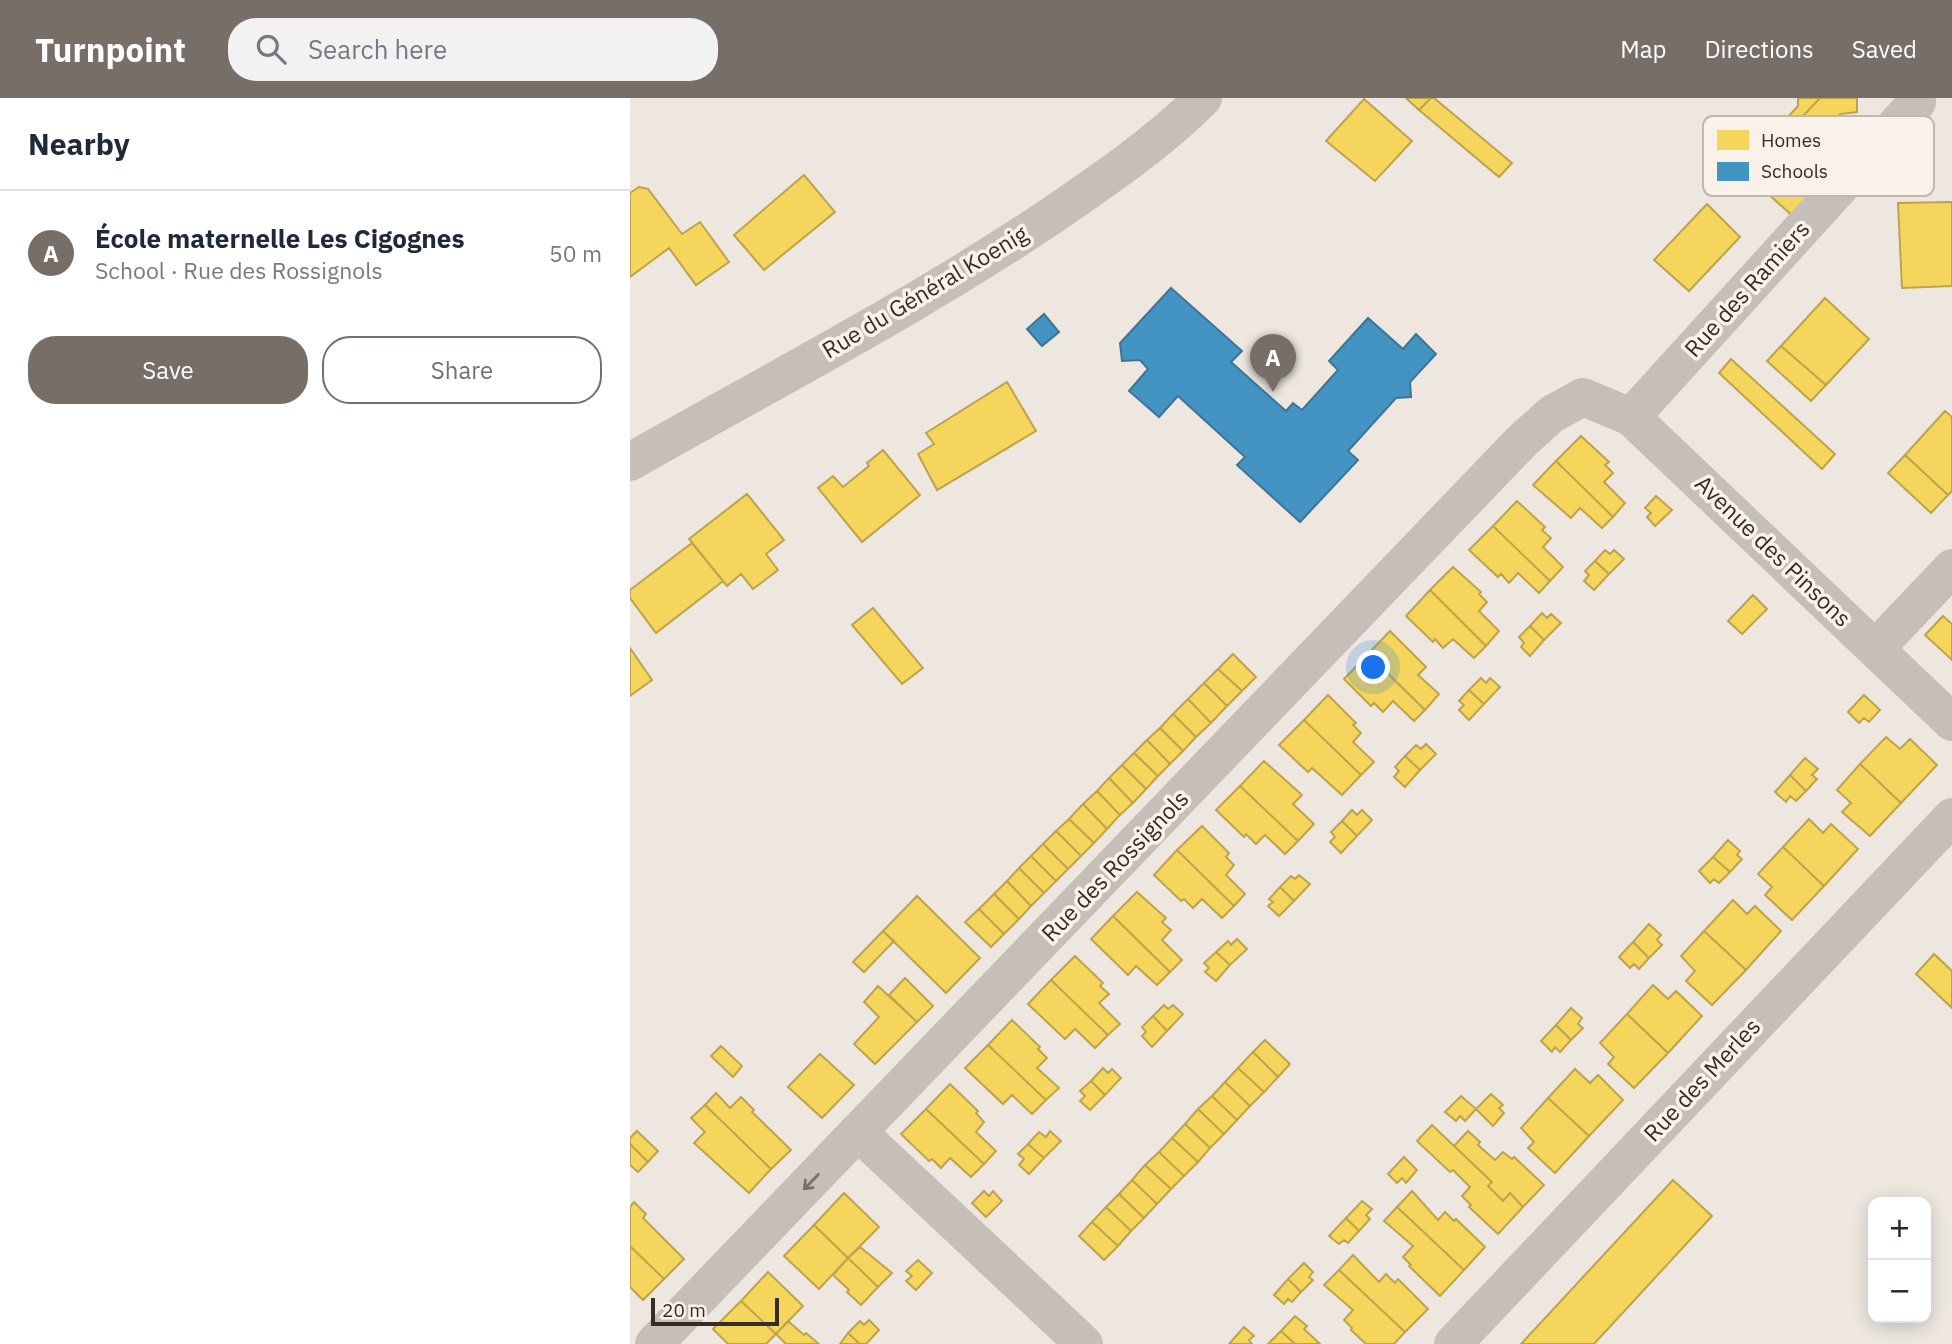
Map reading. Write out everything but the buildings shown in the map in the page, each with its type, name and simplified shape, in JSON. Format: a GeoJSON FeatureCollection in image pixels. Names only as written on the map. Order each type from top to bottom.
{"type":"FeatureCollection","features":[{"type":"Feature","properties":{"kind":"street","name":"Rue du Général Koenig"},"geometry":{"type":"LineString","coordinates":[[630,461],[975,267],[1176,126],[1203,98]]}},
{"type":"Feature","properties":{"kind":"street","name":"Rue des Ramiers"},"geometry":{"type":"LineString","coordinates":[[1904,116],[1917,102],[1917,98]]}},
{"type":"Feature","properties":{"kind":"street","name":"Rue des Ramiers"},"geometry":{"type":"LineString","coordinates":[[1631,417],[1832,196]]}},
{"type":"Feature","properties":{"kind":"street","name":"Avenue des Pinsons"},"geometry":{"type":"LineString","coordinates":[[1583,397],[1631,417],[1952,722]]}},
{"type":"Feature","properties":{"kind":"street","name":"Rue des Rossignols"},"geometry":{"type":"LineString","coordinates":[[654,1344],[1522,441],[1552,414],[1583,397]]}},
{"type":"Feature","properties":{"kind":"street"},"geometry":{"type":"LineString","coordinates":[[1875,649],[1952,568]]}},
{"type":"Feature","properties":{"kind":"street","name":"Rue des Merles"},"geometry":{"type":"LineString","coordinates":[[1453,1344],[1952,817]]}},
{"type":"Feature","properties":{"kind":"street"},"geometry":{"type":"LineString","coordinates":[[859,1133],[1084,1344]]}},
{"type":"Feature","properties":{"kind":"place","name":"École maternelle Les Cigognes"},"geometry":{"type":"Point","coordinates":[1273,392]}}]}
